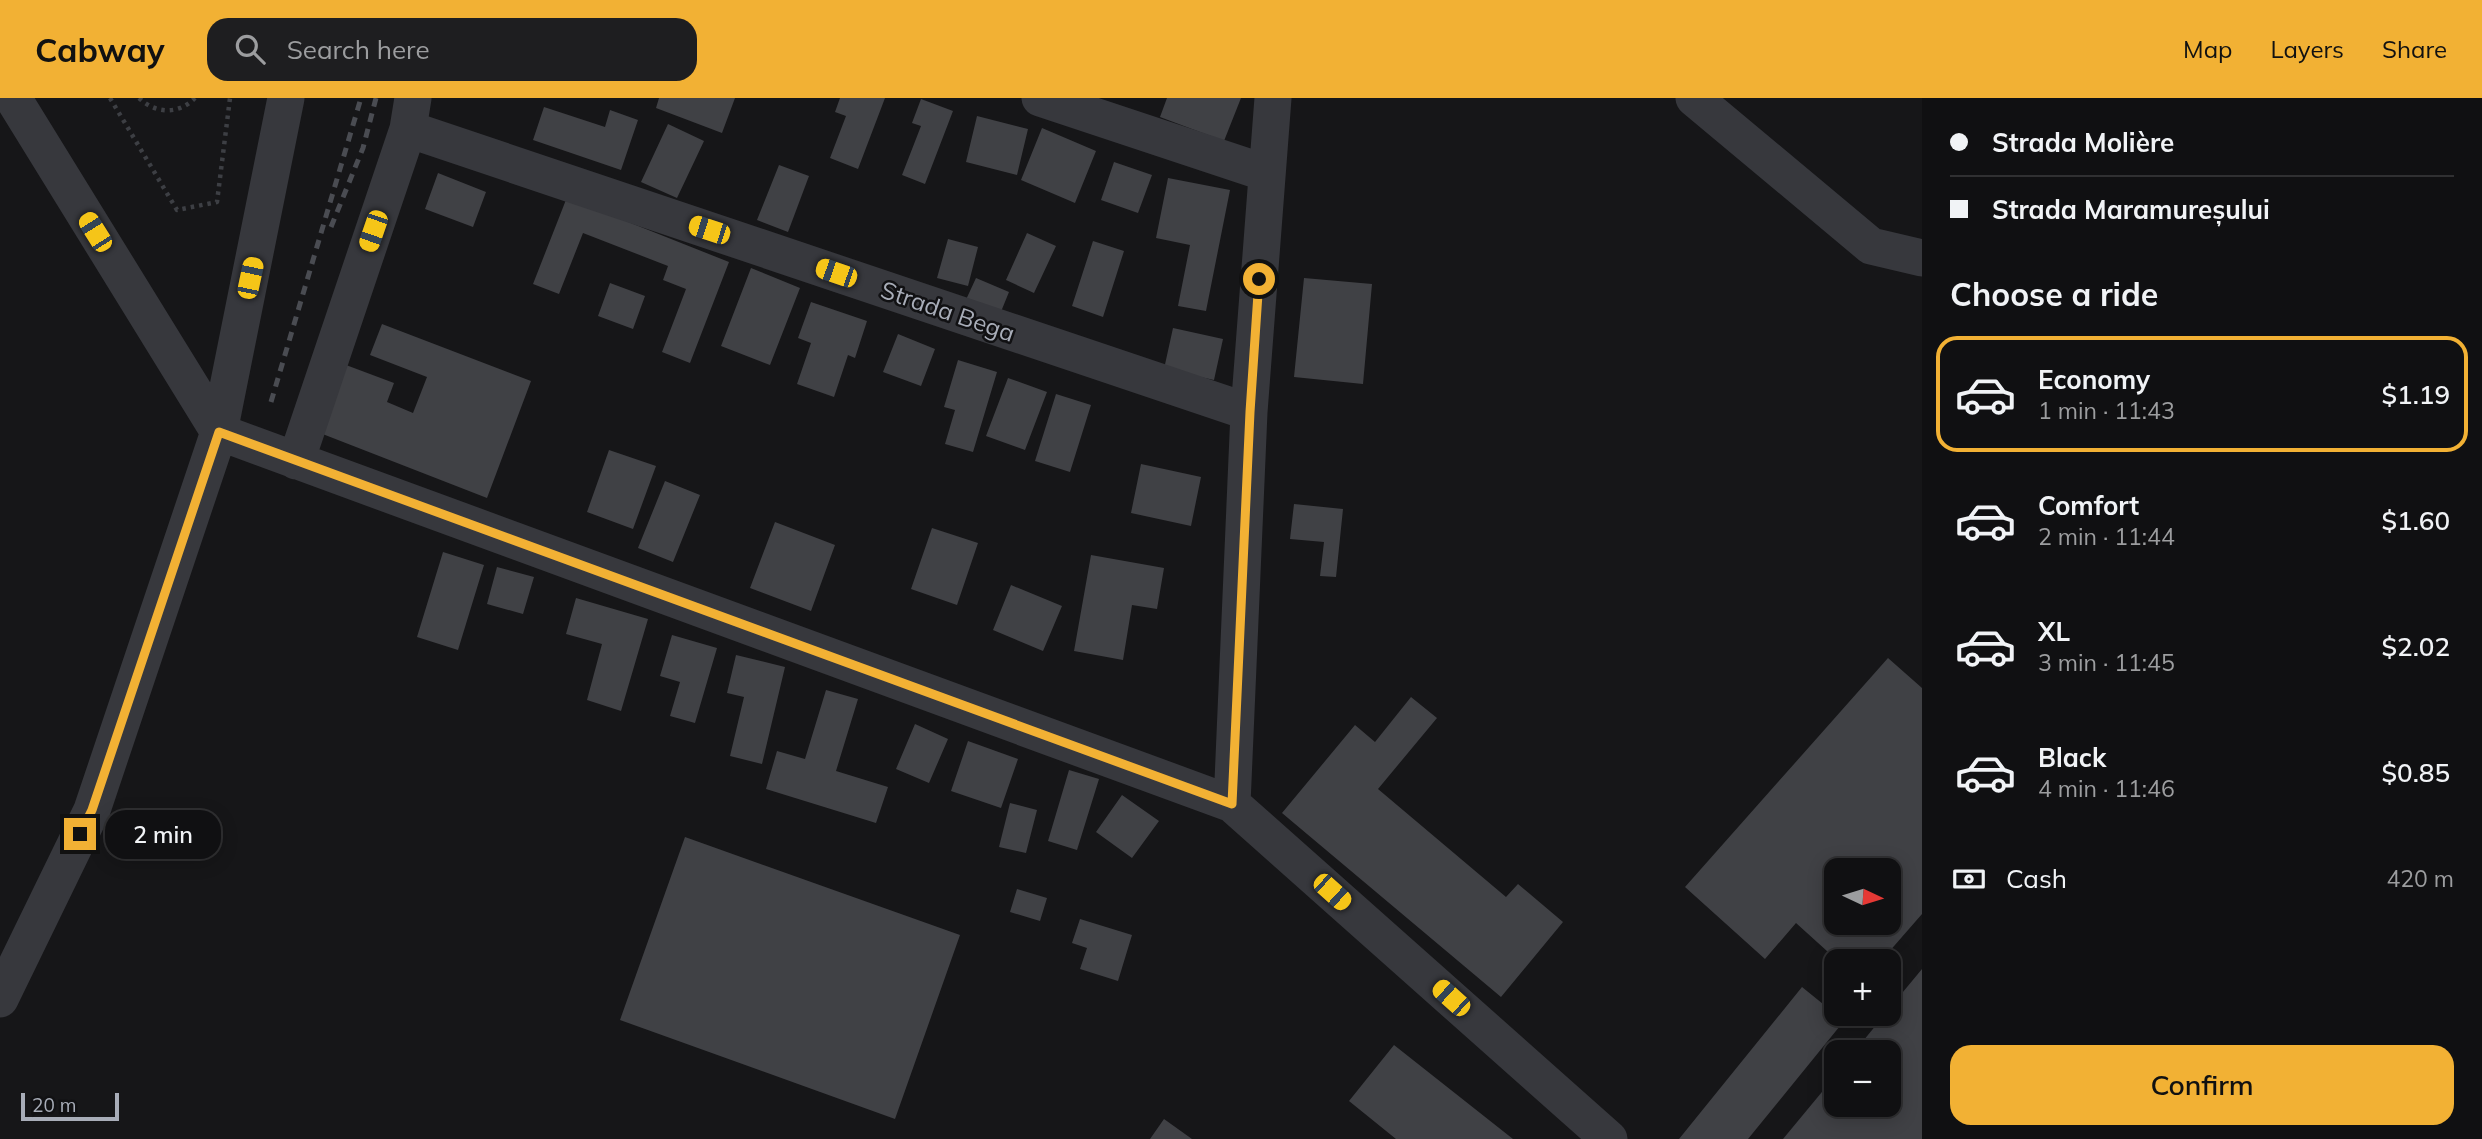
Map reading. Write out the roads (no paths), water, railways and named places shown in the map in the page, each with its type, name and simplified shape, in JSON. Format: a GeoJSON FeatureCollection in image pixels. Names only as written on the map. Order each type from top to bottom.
{"type":"FeatureCollection","features":[{"type":"Feature","properties":{"kind":"street"},"geometry":{"type":"LineString","coordinates":[[13,98],[219,432],[1232,804],[1609,1139]]}},
{"type":"Feature","properties":{"kind":"street"},"geometry":{"type":"LineString","coordinates":[[0,999],[92,810],[219,432],[286,98]]}},
{"type":"Feature","properties":{"kind":"street"},"geometry":{"type":"LineString","coordinates":[[1040,98],[1266,173]]}},
{"type":"Feature","properties":{"kind":"street"},"geometry":{"type":"LineString","coordinates":[[1232,804],[1250,412],[1273,98]]}},
{"type":"Feature","properties":{"kind":"street"},"geometry":{"type":"LineString","coordinates":[[1694,98],[1871,246],[1921,257]]}},
{"type":"Feature","properties":{"kind":"street"},"geometry":{"type":"LineString","coordinates":[[296,461],[411,114]]}},
{"type":"Feature","properties":{"kind":"street","name":"Strada Bega"},"geometry":{"type":"LineString","coordinates":[[411,114],[1250,412]]}},
{"type":"Feature","properties":{"kind":"railway"},"geometry":{"type":"LineString","coordinates":[[271,402],[361,98]]}},
{"type":"Feature","properties":{"kind":"railway"},"geometry":{"type":"LineString","coordinates":[[331,227],[363,148],[376,98]]}}]}
